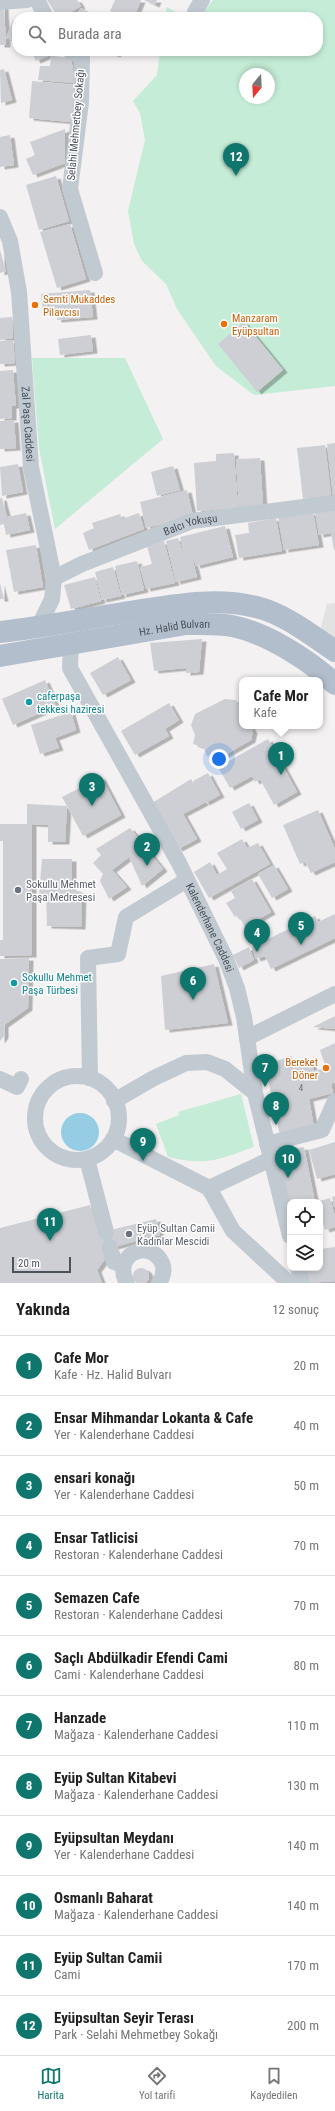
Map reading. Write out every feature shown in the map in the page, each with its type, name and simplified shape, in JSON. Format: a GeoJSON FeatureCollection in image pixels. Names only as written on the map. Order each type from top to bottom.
{"type":"FeatureCollection","features":[{"type":"Feature","properties":{"kind":"main road","name":"Hz. Halid Bulvarı"},"geometry":{"type":"LineString","coordinates":[[0,632],[38,628],[172,605],[205,602],[232,603],[257,607],[280,616],[335,651]]}},
{"type":"Feature","properties":{"kind":"main road","name":"Hz. Halid Bulvarı"},"geometry":{"type":"LineString","coordinates":[[0,656],[186,624],[232,626],[271,640],[326,676],[335,684]]}},
{"type":"Feature","properties":{"kind":"street"},"geometry":{"type":"LineString","coordinates":[[0,2],[27,0]]}},
{"type":"Feature","properties":{"kind":"street"},"geometry":{"type":"LineString","coordinates":[[37,0],[43,12]]}},
{"type":"Feature","properties":{"kind":"street","name":"Selahi Mehmetbey Sokağı"},"geometry":{"type":"LineString","coordinates":[[80,56],[82,57],[81,102],[70,189],[95,273]]}},
{"type":"Feature","properties":{"kind":"street","name":"Zal Paşa Caddesi"},"geometry":{"type":"LineString","coordinates":[[0,216],[10,241],[19,292],[31,467],[54,578],[52,599],[38,628]]}},
{"type":"Feature","properties":{"kind":"street","name":"Balcı Yokuşu"},"geometry":{"type":"LineString","coordinates":[[54,578],[96,559],[192,521],[335,503]]}},
{"type":"Feature","properties":{"kind":"street","name":"Kalenderhane Caddesi"},"geometry":{"type":"LineString","coordinates":[[71,644],[70,668],[187,880],[226,960],[237,988],[247,1038],[255,1093],[290,1235]]}},
{"type":"Feature","properties":{"kind":"street"},"geometry":{"type":"LineString","coordinates":[[90,1078],[88,958],[118,954],[126,917],[187,880]]}},
{"type":"Feature","properties":{"kind":"street"},"geometry":{"type":"LineString","coordinates":[[247,1038],[335,994]]}},
{"type":"Feature","properties":{"kind":"street"},"geometry":{"type":"LineString","coordinates":[[114,1101],[154,1078],[186,1063],[206,1062],[225,1069],[255,1093]]}},
{"type":"Feature","properties":{"kind":"street"},"geometry":{"type":"LineString","coordinates":[[77,1076],[90,1078],[102,1084],[114,1101],[119,1120],[113,1139],[99,1153],[86,1159],[72,1160],[59,1156],[47,1148],[39,1136],[35,1122],[36,1108],[42,1095],[51,1085],[64,1078],[77,1076]]}},
{"type":"Feature","properties":{"kind":"street"},"geometry":{"type":"LineString","coordinates":[[0,1079],[17,1087],[20,1081],[42,1095]]}},
{"type":"Feature","properties":{"kind":"street"},"geometry":{"type":"LineString","coordinates":[[208,1188],[269,1151],[322,1130],[335,1101]]}},
{"type":"Feature","properties":{"kind":"street"},"geometry":{"type":"LineString","coordinates":[[113,1139],[208,1188],[233,1230],[289,1283]]}},
{"type":"Feature","properties":{"kind":"street"},"geometry":{"type":"LineString","coordinates":[[86,1159],[106,1232]]}},
{"type":"Feature","properties":{"kind":"street"},"geometry":{"type":"LineString","coordinates":[[110,1247],[114,1262],[123,1265]]}},
{"type":"Feature","properties":{"kind":"street"},"geometry":{"type":"LineString","coordinates":[[127,1283],[124,1278],[123,1265],[126,1259],[136,1252],[150,1251],[156,1254],[163,1266],[163,1273],[159,1283]]}},
{"type":"Feature","properties":{"kind":"street"},"geometry":{"type":"LineString","coordinates":[[299,1271],[302,1283]]}},
{"type":"Feature","properties":{"kind":"shaded area"},"geometry":{"type":"Polygon","coordinates":[[[335,603],[335,646],[319,634],[327,604],[335,603]]]}},
{"type":"Feature","properties":{"kind":"green space"},"geometry":{"type":"Polygon","coordinates":[[[213,0],[335,0],[335,386],[254,395],[216,366],[177,309],[166,284],[142,261],[134,244],[128,211],[145,140],[140,113],[133,101],[157,75],[159,56],[323,56],[323,12],[204,12],[213,0]]]}},
{"type":"Feature","properties":{"kind":"green space"},"geometry":{"type":"Polygon","coordinates":[[[167,7],[176,12],[166,12],[167,7]]]}},
{"type":"Feature","properties":{"kind":"green space"},"geometry":{"type":"Polygon","coordinates":[[[32,358],[125,358],[163,439],[55,529],[39,448],[32,358]]]}},
{"type":"Feature","properties":{"kind":"green space"},"geometry":{"type":"Polygon","coordinates":[[[241,1094],[254,1147],[212,1160],[193,1161],[168,1157],[156,1124],[179,1115],[178,1112],[241,1094]]]}},
{"type":"Feature","properties":{"kind":"water"},"geometry":{"type":"Polygon","coordinates":[[[80,1113],[90,1116],[96,1122],[99,1132],[96,1142],[90,1148],[80,1151],[70,1148],[64,1142],[61,1132],[64,1122],[70,1116],[80,1113]]]}},
{"type":"Feature","properties":{"kind":"building"},"geometry":{"type":"Polygon","coordinates":[[[47,0],[77,0],[81,6],[71,12],[55,12],[47,0]]]}},
{"type":"Feature","properties":{"kind":"building"},"geometry":{"type":"Polygon","coordinates":[[[115,0],[141,0],[136,12],[110,11],[115,0]]]}},
{"type":"Feature","properties":{"kind":"building"},"geometry":{"type":"Polygon","coordinates":[[[144,0],[157,0],[155,5],[144,0]]]}},
{"type":"Feature","properties":{"kind":"building"},"geometry":{"type":"Polygon","coordinates":[[[0,6],[4,6],[6,45],[0,45],[0,6]]]}},
{"type":"Feature","properties":{"kind":"building"},"geometry":{"type":"Polygon","coordinates":[[[81,8],[88,12],[78,12],[81,8]]]}},
{"type":"Feature","properties":{"kind":"building"},"geometry":{"type":"Polygon","coordinates":[[[12,23],[12,40],[6,38],[12,23]]]}},
{"type":"Feature","properties":{"kind":"building"},"geometry":{"type":"Polygon","coordinates":[[[34,56],[48,56],[36,61],[34,56]]]}},
{"type":"Feature","properties":{"kind":"building"},"geometry":{"type":"Polygon","coordinates":[[[51,56],[71,58],[75,83],[38,80],[40,66],[50,66],[51,56]]]}},
{"type":"Feature","properties":{"kind":"building"},"geometry":{"type":"Polygon","coordinates":[[[4,69],[12,100],[1,103],[0,70],[4,69]]]}},
{"type":"Feature","properties":{"kind":"building"},"geometry":{"type":"Polygon","coordinates":[[[32,81],[74,85],[71,122],[29,118],[32,81]]]}},
{"type":"Feature","properties":{"kind":"building"},"geometry":{"type":"Polygon","coordinates":[[[65,129],[65,163],[33,175],[26,159],[35,155],[30,142],[65,129]]]}},
{"type":"Feature","properties":{"kind":"building"},"geometry":{"type":"Polygon","coordinates":[[[10,135],[14,165],[0,167],[0,137],[10,135]]]}},
{"type":"Feature","properties":{"kind":"building"},"geometry":{"type":"Polygon","coordinates":[[[56,176],[69,221],[39,230],[26,185],[56,176]]]}},
{"type":"Feature","properties":{"kind":"building"},"geometry":{"type":"Polygon","coordinates":[[[70,224],[86,279],[57,288],[40,232],[70,224]]]}},
{"type":"Feature","properties":{"kind":"building"},"geometry":{"type":"Polygon","coordinates":[[[0,250],[6,271],[0,273],[0,250]]]}},
{"type":"Feature","properties":{"kind":"building"},"geometry":{"type":"Polygon","coordinates":[[[90,290],[93,317],[57,320],[56,310],[43,312],[41,294],[90,290]]]}},
{"type":"Feature","properties":{"kind":"building"},"geometry":{"type":"Polygon","coordinates":[[[12,317],[13,338],[0,340],[0,318],[12,317]]]}},
{"type":"Feature","properties":{"kind":"building"},"geometry":{"type":"Polygon","coordinates":[[[244,322],[283,370],[257,392],[218,344],[244,322]]]}},
{"type":"Feature","properties":{"kind":"building"},"geometry":{"type":"Polygon","coordinates":[[[91,335],[93,351],[60,355],[58,339],[91,335]]]}},
{"type":"Feature","properties":{"kind":"building"},"geometry":{"type":"Polygon","coordinates":[[[13,340],[15,363],[0,364],[0,341],[13,340]]]}},
{"type":"Feature","properties":{"kind":"building"},"geometry":{"type":"Polygon","coordinates":[[[13,370],[16,406],[12,406],[12,418],[0,419],[0,371],[13,370]]]}},
{"type":"Feature","properties":{"kind":"building"},"geometry":{"type":"Polygon","coordinates":[[[14,420],[16,448],[0,449],[0,421],[14,420]]]}},
{"type":"Feature","properties":{"kind":"building"},"geometry":{"type":"Polygon","coordinates":[[[335,443],[335,495],[333,495],[327,444],[335,443]]]}},
{"type":"Feature","properties":{"kind":"building"},"geometry":{"type":"Polygon","coordinates":[[[325,445],[331,495],[303,499],[297,448],[325,445]]]}},
{"type":"Feature","properties":{"kind":"building"},"geometry":{"type":"Polygon","coordinates":[[[234,453],[238,508],[197,511],[194,463],[216,461],[216,454],[234,453]]]}},
{"type":"Feature","properties":{"kind":"building"},"geometry":{"type":"Polygon","coordinates":[[[260,458],[263,506],[239,508],[236,459],[260,458]]]}},
{"type":"Feature","properties":{"kind":"building"},"geometry":{"type":"Polygon","coordinates":[[[18,464],[23,492],[2,496],[0,467],[18,464]]]}},
{"type":"Feature","properties":{"kind":"building"},"geometry":{"type":"Polygon","coordinates":[[[173,466],[180,490],[157,496],[151,472],[173,466]]]}},
{"type":"Feature","properties":{"kind":"building"},"geometry":{"type":"Polygon","coordinates":[[[187,490],[193,516],[146,528],[140,502],[187,490]]]}},
{"type":"Feature","properties":{"kind":"building"},"geometry":{"type":"Polygon","coordinates":[[[0,498],[2,498],[7,517],[26,513],[30,530],[6,535],[4,524],[0,525],[0,498]]]}},
{"type":"Feature","properties":{"kind":"building"},"geometry":{"type":"Polygon","coordinates":[[[335,510],[334,550],[331,533],[319,535],[315,511],[335,510]]]}},
{"type":"Feature","properties":{"kind":"building"},"geometry":{"type":"Polygon","coordinates":[[[313,512],[319,545],[284,550],[278,517],[313,512]]]}},
{"type":"Feature","properties":{"kind":"building"},"geometry":{"type":"Polygon","coordinates":[[[139,513],[144,529],[89,550],[83,533],[94,528],[92,523],[120,514],[122,519],[139,513]]]}},
{"type":"Feature","properties":{"kind":"building"},"geometry":{"type":"Polygon","coordinates":[[[276,518],[282,551],[239,558],[235,535],[249,533],[248,523],[276,518]]]}},
{"type":"Feature","properties":{"kind":"building"},"geometry":{"type":"Polygon","coordinates":[[[225,526],[233,557],[196,566],[190,549],[197,577],[176,582],[166,541],[178,538],[183,551],[180,537],[225,526]]]}},
{"type":"Feature","properties":{"kind":"building"},"geometry":{"type":"Polygon","coordinates":[[[164,541],[175,583],[146,589],[140,567],[152,564],[147,546],[164,541]]]}},
{"type":"Feature","properties":{"kind":"building"},"geometry":{"type":"Polygon","coordinates":[[[36,545],[43,587],[14,592],[6,550],[36,545]]]}},
{"type":"Feature","properties":{"kind":"building"},"geometry":{"type":"Polygon","coordinates":[[[137,561],[144,590],[122,595],[115,566],[137,561]]]}},
{"type":"Feature","properties":{"kind":"building"},"geometry":{"type":"Polygon","coordinates":[[[113,567],[121,596],[102,600],[95,572],[113,567]]]}},
{"type":"Feature","properties":{"kind":"building"},"geometry":{"type":"Polygon","coordinates":[[[95,577],[101,601],[71,609],[64,585],[95,577]]]}},
{"type":"Feature","properties":{"kind":"building"},"geometry":{"type":"Polygon","coordinates":[[[0,583],[4,599],[0,599],[0,583]]]}},
{"type":"Feature","properties":{"kind":"building"},"geometry":{"type":"Polygon","coordinates":[[[202,639],[199,672],[186,673],[186,668],[154,671],[150,643],[202,639]]]}},
{"type":"Feature","properties":{"kind":"building"},"geometry":{"type":"Polygon","coordinates":[[[118,657],[131,680],[103,695],[90,673],[118,657]]]}},
{"type":"Feature","properties":{"kind":"building","name":"caferpaşa tekkesi haziresi"},"geometry":{"type":"Polygon","coordinates":[[[45,680],[56,706],[13,725],[2,699],[45,680]]]}},
{"type":"Feature","properties":{"kind":"building"},"geometry":{"type":"Polygon","coordinates":[[[225,699],[236,700],[239,706],[239,729],[252,729],[253,731],[251,740],[218,759],[207,756],[203,747],[193,744],[195,735],[191,725],[195,714],[225,699]]]}},
{"type":"Feature","properties":{"kind":"building"},"geometry":{"type":"Polygon","coordinates":[[[169,703],[179,720],[165,729],[169,736],[135,755],[121,731],[169,703]]]}},
{"type":"Feature","properties":{"kind":"building"},"geometry":{"type":"Polygon","coordinates":[[[71,712],[76,730],[55,738],[59,748],[40,754],[31,725],[71,712]]]}},
{"type":"Feature","properties":{"kind":"building"},"geometry":{"type":"Polygon","coordinates":[[[268,739],[297,792],[274,805],[260,779],[255,782],[252,776],[230,788],[218,767],[268,739]]]}},
{"type":"Feature","properties":{"kind":"building"},"geometry":{"type":"Polygon","coordinates":[[[208,773],[220,795],[205,803],[193,781],[208,773]]]}},
{"type":"Feature","properties":{"kind":"building"},"geometry":{"type":"Polygon","coordinates":[[[101,777],[121,815],[83,836],[62,797],[101,777]]]}},
{"type":"Feature","properties":{"kind":"building"},"geometry":{"type":"Polygon","coordinates":[[[191,779],[204,803],[183,814],[197,839],[178,849],[152,803],[191,779]]]}},
{"type":"Feature","properties":{"kind":"building"},"geometry":{"type":"Polygon","coordinates":[[[249,803],[258,820],[241,829],[232,812],[249,803]]]}},
{"type":"Feature","properties":{"kind":"building","name":"Sokullu Mehmet Paşa Medresesi"},"geometry":{"type":"Polygon","coordinates":[[[27,804],[67,806],[65,842],[48,842],[48,825],[32,824],[32,955],[0,956],[0,940],[3,940],[3,841],[0,841],[0,824],[27,824],[27,804]]]}},
{"type":"Feature","properties":{"kind":"building"},"geometry":{"type":"Polygon","coordinates":[[[318,810],[335,849],[335,862],[311,873],[305,862],[300,864],[283,825],[318,810]]]}},
{"type":"Feature","properties":{"kind":"building"},"geometry":{"type":"Polygon","coordinates":[[[130,828],[163,869],[142,886],[129,857],[112,870],[127,887],[109,899],[100,881],[103,874],[93,863],[101,855],[96,849],[130,828]]]}},
{"type":"Feature","properties":{"kind":"building"},"geometry":{"type":"Polygon","coordinates":[[[242,839],[247,848],[258,843],[270,864],[209,898],[194,872],[210,862],[217,875],[227,869],[217,853],[242,839]]]}},
{"type":"Feature","properties":{"kind":"building"},"geometry":{"type":"Polygon","coordinates":[[[42,859],[72,859],[72,890],[82,892],[81,927],[47,926],[46,895],[39,895],[42,859]]]}},
{"type":"Feature","properties":{"kind":"building"},"geometry":{"type":"Polygon","coordinates":[[[274,865],[288,889],[272,898],[258,874],[274,865]]]}},
{"type":"Feature","properties":{"kind":"building"},"geometry":{"type":"Polygon","coordinates":[[[252,879],[271,912],[245,927],[238,915],[235,917],[226,903],[235,898],[231,891],[252,879]]]}},
{"type":"Feature","properties":{"kind":"building"},"geometry":{"type":"Polygon","coordinates":[[[335,914],[335,938],[271,969],[265,956],[256,959],[252,947],[315,916],[318,922],[335,914]]]}},
{"type":"Feature","properties":{"kind":"building"},"geometry":{"type":"Polygon","coordinates":[[[249,947],[254,960],[239,968],[233,955],[249,947]]]}},
{"type":"Feature","properties":{"kind":"building","name":"Sokullu Mehmet Paşa Türbesi"},"geometry":{"type":"Polygon","coordinates":[[[29,958],[28,1008],[4,1025],[4,1036],[0,1041],[0,959],[29,958]]]}},
{"type":"Feature","properties":{"kind":"building"},"geometry":{"type":"Polygon","coordinates":[[[214,964],[228,1023],[165,1030],[161,976],[214,964]]]}},
{"type":"Feature","properties":{"kind":"building"},"geometry":{"type":"Polygon","coordinates":[[[335,1016],[335,1029],[313,1027],[335,1016]]]}},
{"type":"Feature","properties":{"kind":"building"},"geometry":{"type":"Polygon","coordinates":[[[335,1043],[335,1082],[331,1084],[333,1093],[309,1099],[314,1127],[280,1136],[265,1065],[291,1056],[296,1062],[310,1059],[314,1071],[326,1068],[320,1050],[335,1043]]]}},
{"type":"Feature","properties":{"kind":"building"},"geometry":{"type":"Polygon","coordinates":[[[335,1142],[335,1174],[317,1179],[309,1150],[335,1142]]]}},
{"type":"Feature","properties":{"kind":"building"},"geometry":{"type":"Polygon","coordinates":[[[304,1147],[314,1199],[287,1199],[277,1152],[304,1147]]]}},
{"type":"Feature","properties":{"kind":"building"},"geometry":{"type":"Polygon","coordinates":[[[335,1196],[335,1207],[334,1207],[332,1197],[335,1196]]]}},
{"type":"Feature","properties":{"kind":"building"},"geometry":{"type":"Polygon","coordinates":[[[330,1198],[335,1217],[335,1227],[325,1230],[323,1223],[323,1200],[330,1198]]]}},
{"type":"Feature","properties":{"kind":"building"},"geometry":{"type":"Polygon","coordinates":[[[90,1205],[98,1233],[156,1219],[160,1235],[102,1250],[105,1259],[97,1270],[102,1283],[0,1283],[0,1228],[90,1205]]]}},
{"type":"Feature","properties":{"kind":"building"},"geometry":{"type":"Polygon","coordinates":[[[335,1247],[335,1281],[307,1283],[304,1271],[323,1271],[323,1249],[335,1247]]]}},
{"type":"Feature","properties":{"kind":"building"},"geometry":{"type":"Polygon","coordinates":[[[138,1268],[144,1268],[149,1273],[149,1279],[146,1283],[136,1283],[133,1279],[133,1273],[138,1268]]]}},
{"type":"Feature","properties":{"kind":"place","name":"Eyüpsultan Seyir Terası"},"geometry":{"type":"Point","coordinates":[236,176]}},
{"type":"Feature","properties":{"kind":"place","name":"Semti Mukaddes Pilavcısı"},"geometry":{"type":"Point","coordinates":[35,305]}},
{"type":"Feature","properties":{"kind":"place","name":"Manzaram Eyüpsultan"},"geometry":{"type":"Point","coordinates":[224,324]}},
{"type":"Feature","properties":{"kind":"place","name":"caferpaşa tekkesi haziresi"},"geometry":{"type":"Point","coordinates":[29,702]}},
{"type":"Feature","properties":{"kind":"place","name":"Cafe Mor"},"geometry":{"type":"Point","coordinates":[281,775]}},
{"type":"Feature","properties":{"kind":"place","name":"ensari konağı"},"geometry":{"type":"Point","coordinates":[92,806]}},
{"type":"Feature","properties":{"kind":"place","name":"Ensar Mihmandar Lokanta & Cafe"},"geometry":{"type":"Point","coordinates":[147,866]}},
{"type":"Feature","properties":{"kind":"place","name":"Sokullu Mehmet Paşa Medresesi"},"geometry":{"type":"Point","coordinates":[18,890]}},
{"type":"Feature","properties":{"kind":"place","name":"Semazen Cafe"},"geometry":{"type":"Point","coordinates":[301,945]}},
{"type":"Feature","properties":{"kind":"place","name":"Ensar Tatlicisi"},"geometry":{"type":"Point","coordinates":[257,952]}},
{"type":"Feature","properties":{"kind":"place","name":"Sokullu Mehmet Paşa Türbesi"},"geometry":{"type":"Point","coordinates":[14,983]}},
{"type":"Feature","properties":{"kind":"place","name":"Saçlı Abdülkadir Efendi Cami"},"geometry":{"type":"Point","coordinates":[193,1000]}},
{"type":"Feature","properties":{"kind":"place","name":"Bereket Döner"},"geometry":{"type":"Point","coordinates":[326,1068]}},
{"type":"Feature","properties":{"kind":"place","name":"Hanzade"},"geometry":{"type":"Point","coordinates":[265,1087]}},
{"type":"Feature","properties":{"kind":"place","name":"Eyüp Sultan Kitabevi"},"geometry":{"type":"Point","coordinates":[276,1125]}},
{"type":"Feature","properties":{"kind":"place","name":"Eyüpsultan Meydanı"},"geometry":{"type":"Point","coordinates":[143,1161]}},
{"type":"Feature","properties":{"kind":"place","name":"Osmanlı Baharat"},"geometry":{"type":"Point","coordinates":[288,1178]}},
{"type":"Feature","properties":{"kind":"place","name":"Eyüp Sultan Camii Kadınlar Mescidi"},"geometry":{"type":"Point","coordinates":[129,1234]}},
{"type":"Feature","properties":{"kind":"place","name":"Eyüp Sultan Camii"},"geometry":{"type":"Point","coordinates":[50,1241]}}]}
